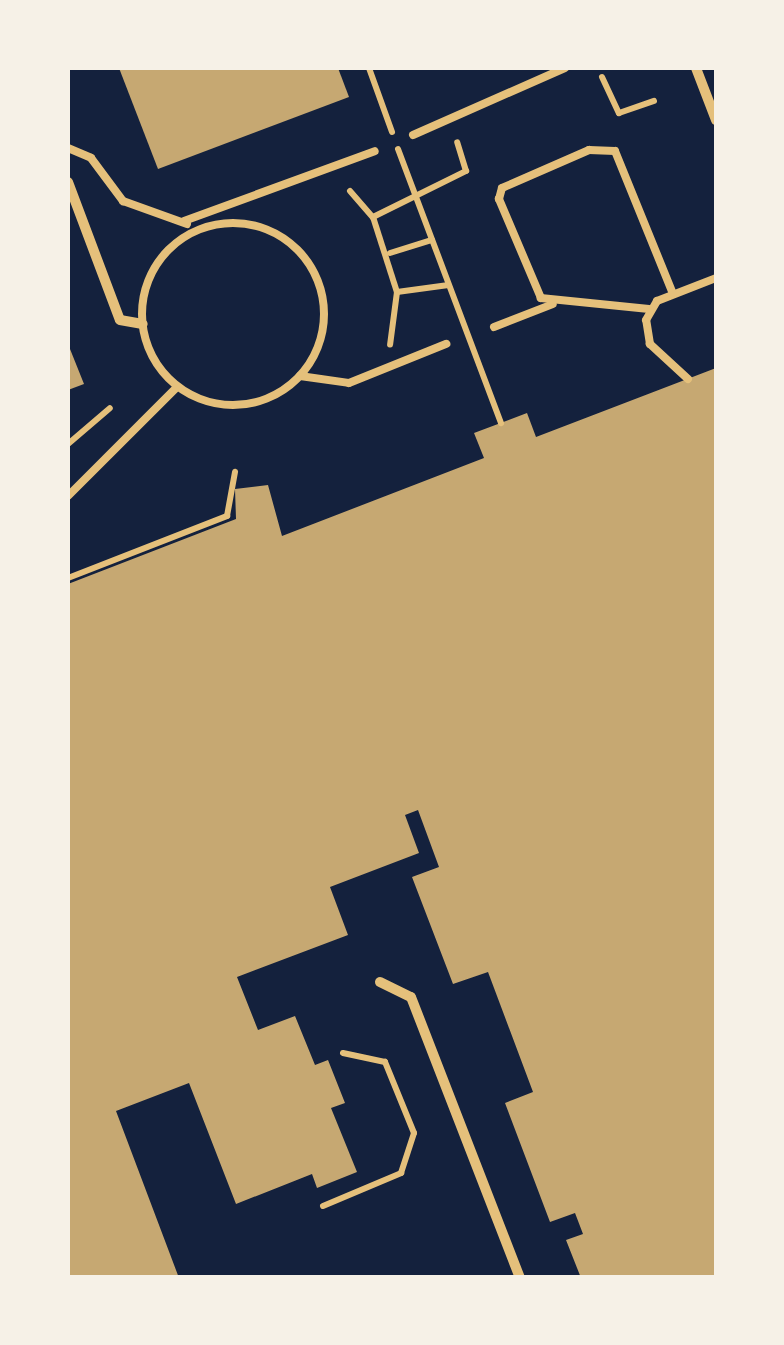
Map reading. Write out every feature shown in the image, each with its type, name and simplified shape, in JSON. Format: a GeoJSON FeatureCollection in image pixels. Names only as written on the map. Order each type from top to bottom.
{"type":"FeatureCollection","features":[{"type":"Feature","properties":{"kind":"street"},"geometry":{"type":"LineString","coordinates":[[696,68],[716,120]]}},
{"type":"Feature","properties":{"kind":"street"},"geometry":{"type":"LineString","coordinates":[[68,182],[120,320],[142,324]]}},
{"type":"Feature","properties":{"kind":"street"},"geometry":{"type":"LineString","coordinates":[[380,982],[411,997],[520,1278]]}},
{"type":"Feature","properties":{"kind":"lane"},"geometry":{"type":"LineString","coordinates":[[413,136],[565,68]]}},
{"type":"Feature","properties":{"kind":"lane"},"geometry":{"type":"LineString","coordinates":[[68,148],[90,158],[123,202],[184,221],[193,231]]}},
{"type":"Feature","properties":{"kind":"lane"},"geometry":{"type":"LineString","coordinates":[[674,294],[615,151],[589,150],[509,180],[498,199],[540,298],[553,304],[649,309],[674,294],[716,278]]}},
{"type":"Feature","properties":{"kind":"lane"},"geometry":{"type":"LineString","coordinates":[[184,221],[375,151]]}},
{"type":"Feature","properties":{"kind":"lane"},"geometry":{"type":"LineString","coordinates":[[253,224],[303,253],[325,306],[323,335],[300,376],[266,400],[235,406],[177,387],[156,364],[142,324],[150,274],[193,231],[253,224]]}},
{"type":"Feature","properties":{"kind":"lane"},"geometry":{"type":"LineString","coordinates":[[494,327],[553,304]]}},
{"type":"Feature","properties":{"kind":"lane"},"geometry":{"type":"LineString","coordinates":[[649,309],[650,344],[688,379]]}},
{"type":"Feature","properties":{"kind":"lane"},"geometry":{"type":"LineString","coordinates":[[300,376],[350,383],[446,344]]}},
{"type":"Feature","properties":{"kind":"lane"},"geometry":{"type":"LineString","coordinates":[[68,496],[177,387]]}},
{"type":"Feature","properties":{"kind":"path"},"geometry":{"type":"LineString","coordinates":[[368,68],[501,423]]}},
{"type":"Feature","properties":{"kind":"path"},"geometry":{"type":"LineString","coordinates":[[602,77],[618,113],[654,101]]}},
{"type":"Feature","properties":{"kind":"path"},"geometry":{"type":"LineString","coordinates":[[373,217],[414,193],[466,171],[456,142]]}},
{"type":"Feature","properties":{"kind":"path"},"geometry":{"type":"LineString","coordinates":[[350,191],[373,217],[390,253],[396,292],[389,351],[407,344]]}},
{"type":"Feature","properties":{"kind":"path"},"geometry":{"type":"LineString","coordinates":[[390,253],[432,240]]}},
{"type":"Feature","properties":{"kind":"path"},"geometry":{"type":"LineString","coordinates":[[396,292],[449,285]]}},
{"type":"Feature","properties":{"kind":"path"},"geometry":{"type":"LineString","coordinates":[[444,329],[463,322]]}},
{"type":"Feature","properties":{"kind":"path"},"geometry":{"type":"LineString","coordinates":[[68,444],[110,408]]}},
{"type":"Feature","properties":{"kind":"path"},"geometry":{"type":"LineString","coordinates":[[68,578],[227,516],[235,472]]}},
{"type":"Feature","properties":{"kind":"path"},"geometry":{"type":"LineString","coordinates":[[323,1206],[400,1174],[414,1133],[385,1062],[343,1053]]}},
{"type":"Feature","properties":{"kind":"building"},"geometry":{"type":"Polygon","coordinates":[[[119,68],[338,68],[349,97],[158,169],[119,68]]]}},
{"type":"Feature","properties":{"kind":"building"},"geometry":{"type":"Polygon","coordinates":[[[68,344],[84,384],[68,390],[68,344]]]}},
{"type":"Feature","properties":{"kind":"building"},"geometry":{"type":"Polygon","coordinates":[[[716,368],[716,1278],[581,1278],[566,1240],[583,1234],[575,1213],[550,1222],[505,1103],[533,1092],[488,972],[453,984],[412,877],[439,867],[418,810],[405,815],[419,853],[330,887],[348,935],[237,977],[258,1030],[295,1016],[315,1065],[328,1060],[345,1103],[331,1108],[357,1172],[317,1188],[312,1174],[236,1204],[189,1083],[116,1111],[179,1278],[68,1278],[68,584],[236,519],[235,489],[268,485],[282,536],[484,458],[474,433],[527,413],[536,437],[716,368]]]}}]}
